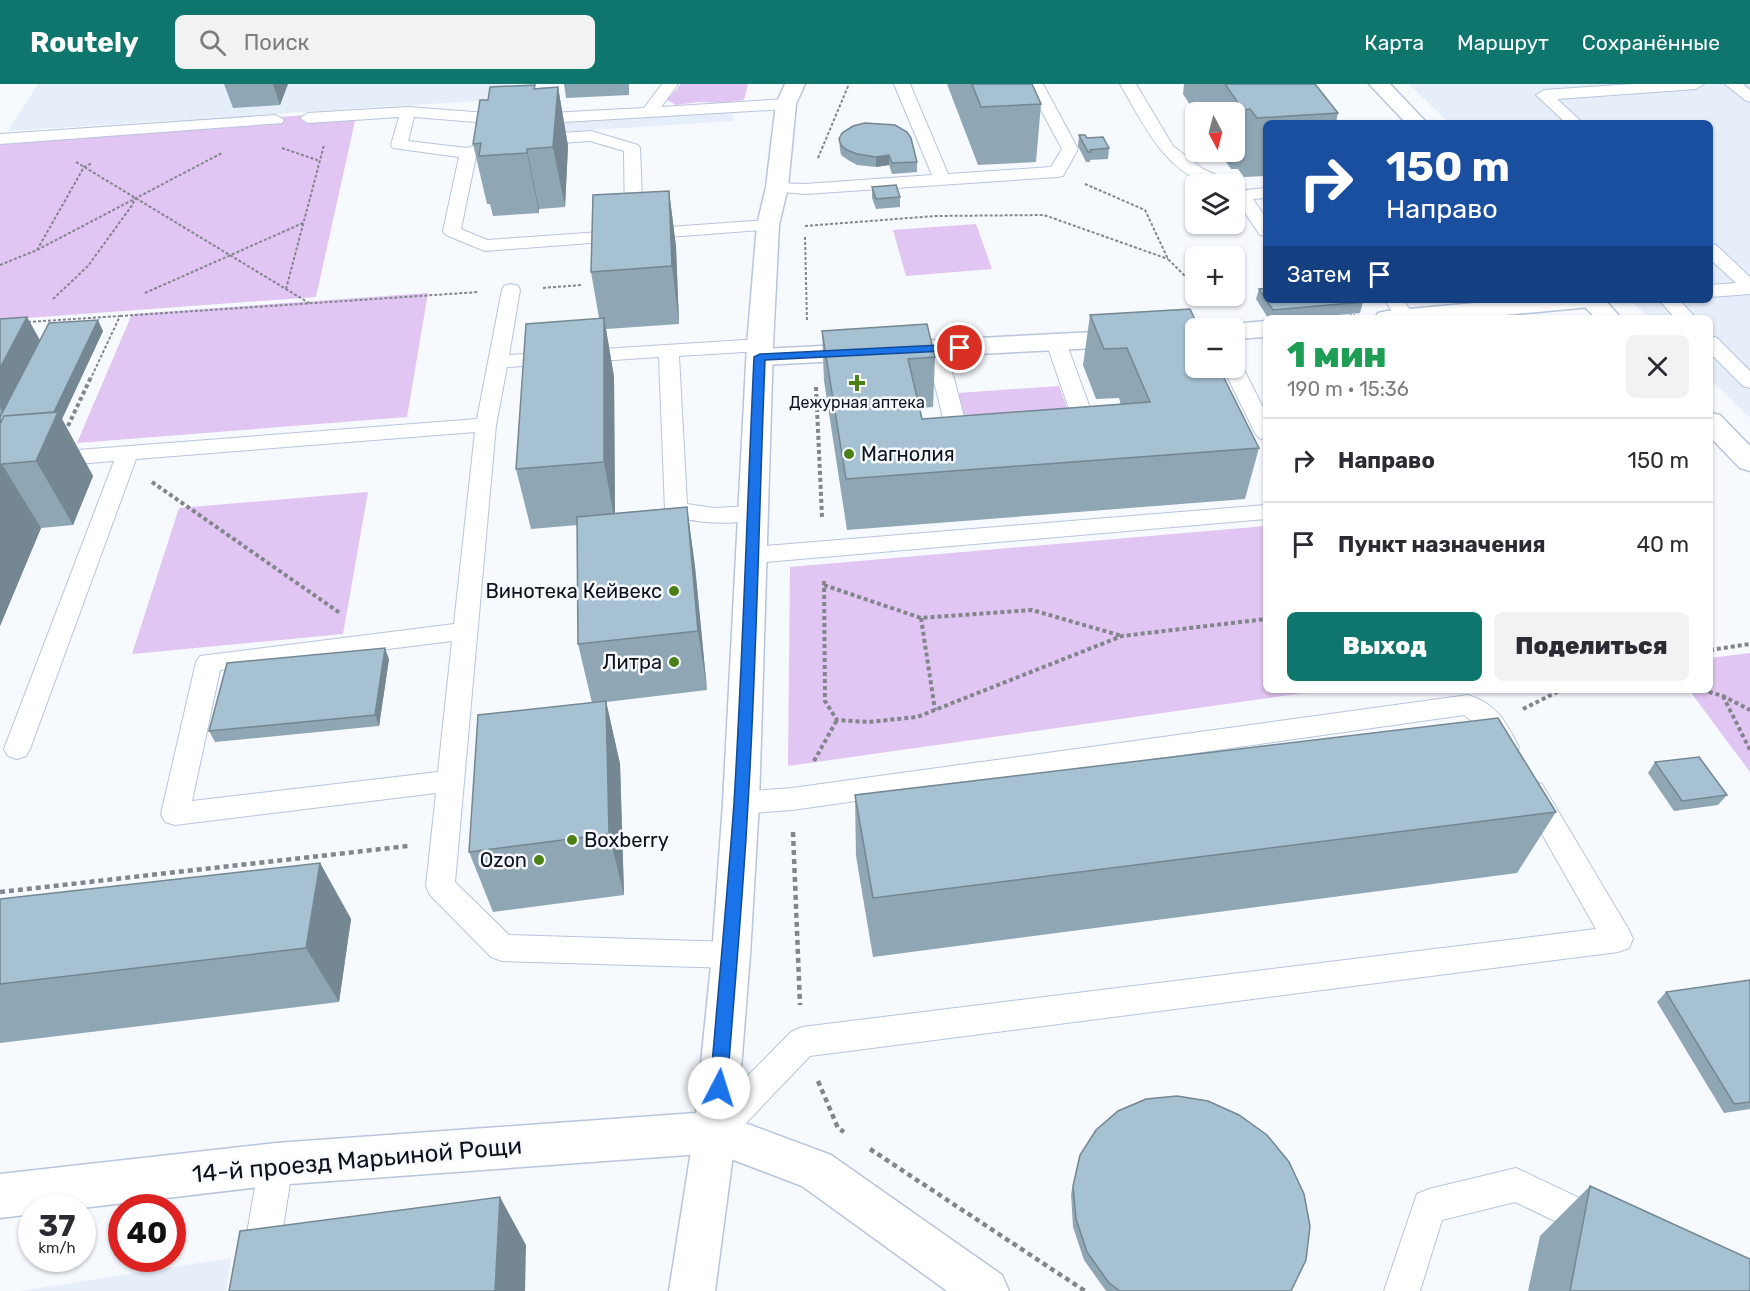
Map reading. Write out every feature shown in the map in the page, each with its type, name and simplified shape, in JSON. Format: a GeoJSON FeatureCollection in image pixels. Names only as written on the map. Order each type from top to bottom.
{"type":"FeatureCollection","features":[{"type":"Feature","properties":{"kind":"street"},"geometry":{"type":"LineString","coordinates":[[1379,84],[1414,120]]}},
{"type":"Feature","properties":{"kind":"street"},"geometry":{"type":"LineString","coordinates":[[692,1291],[715,1132],[731,955],[741,803],[760,351],[768,225],[777,187],[791,94]]}},
{"type":"Feature","properties":{"kind":"street"},"geometry":{"type":"LineString","coordinates":[[1398,313],[1546,303]]}},
{"type":"Feature","properties":{"kind":"street"},"geometry":{"type":"LineString","coordinates":[[1594,303],[1606,315]]}},
{"type":"Feature","properties":{"kind":"street"},"geometry":{"type":"LineString","coordinates":[[1245,331],[1263,329]]}},
{"type":"Feature","properties":{"kind":"street"},"geometry":{"type":"LineString","coordinates":[[760,351],[936,349],[1185,335]]}},
{"type":"Feature","properties":{"kind":"street"},"geometry":{"type":"LineString","coordinates":[[1713,424],[1750,462]]}},
{"type":"Feature","properties":{"kind":"street"},"geometry":{"type":"LineString","coordinates":[[715,1132],[816,1170],[986,1291]]}},
{"type":"Feature","properties":{"kind":"street","name":"14-й проезд Марьиной Рощи"},"geometry":{"type":"LineString","coordinates":[[0,1196],[276,1164],[715,1132]]}},
{"type":"Feature","properties":{"kind":"lane"},"geometry":{"type":"LineString","coordinates":[[650,112],[670,84]]}},
{"type":"Feature","properties":{"kind":"lane"},"geometry":{"type":"LineString","coordinates":[[902,84],[942,179]]}},
{"type":"Feature","properties":{"kind":"lane"},"geometry":{"type":"LineString","coordinates":[[777,187],[806,189],[1057,172],[1070,149],[1035,84]]}},
{"type":"Feature","properties":{"kind":"lane"},"geometry":{"type":"LineString","coordinates":[[1128,84],[1167,149],[1199,174]]}},
{"type":"Feature","properties":{"kind":"lane"},"geometry":{"type":"LineString","coordinates":[[1572,120],[1545,95],[1696,84]]}},
{"type":"Feature","properties":{"kind":"lane"},"geometry":{"type":"LineString","coordinates":[[1733,84],[1750,97]]}},
{"type":"Feature","properties":{"kind":"lane"},"geometry":{"type":"LineString","coordinates":[[308,118],[408,112],[512,120],[540,113],[650,112],[791,94]]}},
{"type":"Feature","properties":{"kind":"lane"},"geometry":{"type":"LineString","coordinates":[[408,112],[399,146],[468,153],[505,142],[591,136],[632,148],[635,235]]}},
{"type":"Feature","properties":{"kind":"lane"},"geometry":{"type":"LineString","coordinates":[[0,139],[276,120]]}},
{"type":"Feature","properties":{"kind":"lane"},"geometry":{"type":"LineString","coordinates":[[468,153],[452,231],[485,246],[768,225]]}},
{"type":"Feature","properties":{"kind":"lane"},"geometry":{"type":"LineString","coordinates":[[1245,193],[1263,193]]}},
{"type":"Feature","properties":{"kind":"lane"},"geometry":{"type":"LineString","coordinates":[[1245,202],[1263,227]]}},
{"type":"Feature","properties":{"kind":"lane"},"geometry":{"type":"LineString","coordinates":[[1713,252],[1750,287]]}},
{"type":"Feature","properties":{"kind":"lane"},"geometry":{"type":"LineString","coordinates":[[1713,291],[1750,287]]}},
{"type":"Feature","properties":{"kind":"lane"},"geometry":{"type":"LineString","coordinates":[[512,290],[486,426],[440,886],[502,948],[731,955]]}},
{"type":"Feature","properties":{"kind":"lane"},"geometry":{"type":"LineString","coordinates":[[1671,303],[1683,315]]}},
{"type":"Feature","properties":{"kind":"lane"},"geometry":{"type":"LineString","coordinates":[[1056,342],[1091,443],[1068,444]]}},
{"type":"Feature","properties":{"kind":"lane"},"geometry":{"type":"LineString","coordinates":[[1713,345],[1750,382]]}},
{"type":"Feature","properties":{"kind":"lane"},"geometry":{"type":"LineString","coordinates":[[936,349],[962,452],[986,450]]}},
{"type":"Feature","properties":{"kind":"lane"},"geometry":{"type":"LineString","coordinates":[[498,362],[669,352],[760,351]]}},
{"type":"Feature","properties":{"kind":"lane"},"geometry":{"type":"LineString","coordinates":[[669,352],[676,510],[714,514],[753,513]]}},
{"type":"Feature","properties":{"kind":"lane"},"geometry":{"type":"LineString","coordinates":[[1238,378],[1263,427]]}},
{"type":"Feature","properties":{"kind":"lane"},"geometry":{"type":"LineString","coordinates":[[0,462],[126,458],[486,426]]}},
{"type":"Feature","properties":{"kind":"lane"},"geometry":{"type":"LineString","coordinates":[[17,749],[126,458]]}},
{"type":"Feature","properties":{"kind":"lane"},"geometry":{"type":"LineString","coordinates":[[753,555],[1263,512]]}},
{"type":"Feature","properties":{"kind":"lane"},"geometry":{"type":"LineString","coordinates":[[450,781],[175,814],[209,662],[466,631]]}},
{"type":"Feature","properties":{"kind":"lane"},"geometry":{"type":"LineString","coordinates":[[715,1132],[802,1042],[1618,939],[1492,723],[1468,705],[792,799],[741,803]]}},
{"type":"Feature","properties":{"kind":"lane"},"geometry":{"type":"LineString","coordinates":[[255,1291],[276,1164]]}},
{"type":"Feature","properties":{"kind":"lane"},"geometry":{"type":"LineString","coordinates":[[1402,1291],[1429,1206],[1516,1185],[1621,1235]]}},
{"type":"Feature","properties":{"kind":"path"},"geometry":{"type":"LineString","coordinates":[[286,290],[331,117]]}},
{"type":"Feature","properties":{"kind":"path"},"geometry":{"type":"LineString","coordinates":[[32,135],[309,303]]}},
{"type":"Feature","properties":{"kind":"path"},"geometry":{"type":"LineString","coordinates":[[0,265],[37,250],[223,152]]}},
{"type":"Feature","properties":{"kind":"path"},"geometry":{"type":"LineString","coordinates":[[1057,172],[1145,210],[1168,259],[1185,276]]}},
{"type":"Feature","properties":{"kind":"path"},"geometry":{"type":"LineString","coordinates":[[53,299],[88,266],[133,204],[134,197]]}},
{"type":"Feature","properties":{"kind":"path"},"geometry":{"type":"LineString","coordinates":[[805,226],[935,216],[1044,215],[1168,259]]}},
{"type":"Feature","properties":{"kind":"path"},"geometry":{"type":"LineString","coordinates":[[145,293],[303,223]]}},
{"type":"Feature","properties":{"kind":"path"},"geometry":{"type":"LineString","coordinates":[[22,323],[581,285]]}},
{"type":"Feature","properties":{"kind":"path"},"geometry":{"type":"LineString","coordinates":[[67,427],[120,316]]}},
{"type":"Feature","properties":{"kind":"path"},"geometry":{"type":"LineString","coordinates":[[126,458],[380,641]]}},
{"type":"Feature","properties":{"kind":"path"},"geometry":{"type":"LineString","coordinates":[[824,585],[921,618],[1032,610],[1122,636]]}},
{"type":"Feature","properties":{"kind":"path"},"geometry":{"type":"LineString","coordinates":[[921,618],[935,710]]}},
{"type":"Feature","properties":{"kind":"path"},"geometry":{"type":"LineString","coordinates":[[1713,650],[1750,644]]}},
{"type":"Feature","properties":{"kind":"path"},"geometry":{"type":"LineString","coordinates":[[1712,693],[1750,710]]}},
{"type":"Feature","properties":{"kind":"path"},"geometry":{"type":"LineString","coordinates":[[1723,696],[1750,750]]}},
{"type":"Feature","properties":{"kind":"path"},"geometry":{"type":"LineString","coordinates":[[837,720],[792,799],[802,1042],[838,1128],[848,1135]]}},
{"type":"Feature","properties":{"kind":"path"},"geometry":{"type":"LineString","coordinates":[[0,892],[444,842]]}},
{"type":"Feature","properties":{"kind":"path"},"geometry":{"type":"LineString","coordinates":[[867,1148],[1085,1291]]}},
{"type":"Feature","properties":{"kind":"shaded area"},"geometry":{"type":"Polygon","coordinates":[[[38,84],[509,84],[507,99],[8,131],[38,84]]]}},
{"type":"Feature","properties":{"kind":"shaded area"},"geometry":{"type":"Polygon","coordinates":[[[681,84],[748,84],[744,100],[676,105],[667,100],[681,84]]]}},
{"type":"Feature","properties":{"kind":"shaded area"},"geometry":{"type":"Polygon","coordinates":[[[1409,84],[1750,84],[1750,418],[1713,382],[1713,315],[1646,315],[1633,303],[1713,303],[1713,120],[1446,120],[1409,84]]]}},
{"type":"Feature","properties":{"kind":"shaded area"},"geometry":{"type":"Polygon","coordinates":[[[732,109],[734,121],[513,135],[514,122],[732,109]]]}},
{"type":"Feature","properties":{"kind":"shaded area"},"geometry":{"type":"Polygon","coordinates":[[[357,112],[316,297],[0,320],[0,145],[7,134],[357,112]]]}},
{"type":"Feature","properties":{"kind":"shaded area"},"geometry":{"type":"Polygon","coordinates":[[[976,224],[992,269],[906,276],[893,230],[976,224]]]}},
{"type":"Feature","properties":{"kind":"shaded area"},"geometry":{"type":"Polygon","coordinates":[[[428,293],[407,417],[77,443],[132,314],[428,293]]]}},
{"type":"Feature","properties":{"kind":"shaded area"},"geometry":{"type":"Polygon","coordinates":[[[1059,386],[1076,433],[970,441],[958,393],[1059,386]]]}},
{"type":"Feature","properties":{"kind":"shaded area"},"geometry":{"type":"Polygon","coordinates":[[[368,492],[343,634],[132,654],[179,508],[368,492]]]}},
{"type":"Feature","properties":{"kind":"shaded area"},"geometry":{"type":"Polygon","coordinates":[[[1263,526],[1263,693],[1304,693],[788,766],[790,567],[1263,526]]]}},
{"type":"Feature","properties":{"kind":"shaded area"},"geometry":{"type":"Polygon","coordinates":[[[1750,653],[1750,772],[1691,693],[1713,693],[1713,658],[1750,653]]]}},
{"type":"Feature","properties":{"kind":"shaded area"},"geometry":{"type":"Polygon","coordinates":[[[231,1258],[226,1291],[21,1291],[142,1272],[186,1272],[186,1265],[231,1258]]]}},
{"type":"Feature","properties":{"kind":"building"},"geometry":{"type":"Polygon","coordinates":[[[972,84],[1032,84],[1041,104],[981,107],[972,84]]]}},
{"type":"Feature","properties":{"kind":"building"},"geometry":{"type":"Polygon","coordinates":[[[1225,84],[1315,84],[1338,113],[1257,118],[1250,109],[1245,110],[1245,102],[1237,102],[1225,84]]]}},
{"type":"Feature","properties":{"kind":"building"},"geometry":{"type":"Polygon","coordinates":[[[535,85],[534,89],[558,87],[553,147],[527,149],[527,153],[479,156],[481,143],[473,144],[480,100],[488,100],[490,87],[535,85]]]}},
{"type":"Feature","properties":{"kind":"building"},"geometry":{"type":"Polygon","coordinates":[[[865,123],[895,125],[907,132],[911,138],[917,162],[892,163],[889,155],[876,157],[857,154],[841,145],[839,139],[842,133],[853,126],[865,123]]]}},
{"type":"Feature","properties":{"kind":"building"},"geometry":{"type":"Polygon","coordinates":[[[1079,135],[1085,135],[1087,138],[1103,137],[1109,148],[1088,152],[1079,135]]]}},
{"type":"Feature","properties":{"kind":"building"},"geometry":{"type":"Polygon","coordinates":[[[896,185],[900,197],[876,199],[872,187],[896,185]]]}},
{"type":"Feature","properties":{"kind":"building"},"geometry":{"type":"Polygon","coordinates":[[[669,191],[672,266],[591,272],[593,195],[669,191]]]}},
{"type":"Feature","properties":{"kind":"building"},"geometry":{"type":"Polygon","coordinates":[[[1268,303],[1352,303],[1273,310],[1268,303]]]}},
{"type":"Feature","properties":{"kind":"building"},"geometry":{"type":"Polygon","coordinates":[[[1190,309],[1194,318],[1185,318],[1185,378],[1224,378],[1259,448],[846,479],[822,331],[927,324],[935,357],[908,359],[922,419],[1150,402],[1127,348],[1104,349],[1090,315],[1190,309]]]}},
{"type":"Feature","properties":{"kind":"building"},"geometry":{"type":"Polygon","coordinates":[[[27,317],[0,368],[0,319],[27,317]]]}},
{"type":"Feature","properties":{"kind":"building"},"geometry":{"type":"Polygon","coordinates":[[[604,318],[604,462],[516,469],[526,324],[604,318]]]}},
{"type":"Feature","properties":{"kind":"building"},"geometry":{"type":"Polygon","coordinates":[[[98,320],[54,412],[4,416],[0,424],[0,417],[49,323],[98,320]]]}},
{"type":"Feature","properties":{"kind":"building"},"geometry":{"type":"Polygon","coordinates":[[[58,412],[36,461],[2,464],[0,468],[0,424],[4,416],[58,412]]]}},
{"type":"Feature","properties":{"kind":"building"},"geometry":{"type":"Polygon","coordinates":[[[687,507],[698,631],[578,644],[577,517],[687,507]]]}},
{"type":"Feature","properties":{"kind":"building"},"geometry":{"type":"Polygon","coordinates":[[[385,648],[375,715],[209,731],[227,663],[385,648]]]}},
{"type":"Feature","properties":{"kind":"building"},"geometry":{"type":"Polygon","coordinates":[[[606,701],[609,834],[469,852],[478,715],[606,701]]]}},
{"type":"Feature","properties":{"kind":"building"},"geometry":{"type":"Polygon","coordinates":[[[1498,718],[1556,812],[873,898],[855,795],[1498,718]]]}},
{"type":"Feature","properties":{"kind":"building"},"geometry":{"type":"Polygon","coordinates":[[[1699,757],[1727,795],[1682,801],[1655,762],[1699,757]]]}},
{"type":"Feature","properties":{"kind":"building"},"geometry":{"type":"Polygon","coordinates":[[[320,863],[306,948],[0,984],[0,899],[320,863]]]}},
{"type":"Feature","properties":{"kind":"building"},"geometry":{"type":"Polygon","coordinates":[[[1750,980],[1750,1102],[1734,1104],[1666,992],[1750,980]]]}},
{"type":"Feature","properties":{"kind":"building"},"geometry":{"type":"Polygon","coordinates":[[[1177,1096],[1208,1101],[1239,1115],[1267,1135],[1289,1162],[1304,1194],[1310,1226],[1306,1260],[1291,1291],[1120,1291],[1109,1283],[1087,1252],[1076,1219],[1073,1186],[1080,1155],[1096,1130],[1118,1111],[1146,1099],[1177,1096]]]}},
{"type":"Feature","properties":{"kind":"building"},"geometry":{"type":"Polygon","coordinates":[[[1590,1186],[1750,1259],[1750,1291],[1570,1291],[1590,1186]]]}},
{"type":"Feature","properties":{"kind":"building"},"geometry":{"type":"Polygon","coordinates":[[[500,1197],[495,1291],[229,1291],[240,1231],[500,1197]]]}},
{"type":"Feature","properties":{"kind":"place","name":"Дежурная аптека"},"geometry":{"type":"Point","coordinates":[857,383]}},
{"type":"Feature","properties":{"kind":"place","name":"Магнолия"},"geometry":{"type":"Point","coordinates":[849,454]}},
{"type":"Feature","properties":{"kind":"place","name":"Винотека Кейвекс"},"geometry":{"type":"Point","coordinates":[674,591]}},
{"type":"Feature","properties":{"kind":"place","name":"Литра"},"geometry":{"type":"Point","coordinates":[674,662]}},
{"type":"Feature","properties":{"kind":"place","name":"Boxberry"},"geometry":{"type":"Point","coordinates":[572,840]}},
{"type":"Feature","properties":{"kind":"place","name":"Ozon"},"geometry":{"type":"Point","coordinates":[539,860]}},
{"type":"Feature","properties":{"kind":"route"},"geometry":{"type":"LineString","coordinates":[[719,1088],[741,803],[760,357],[960,348]]}}]}
